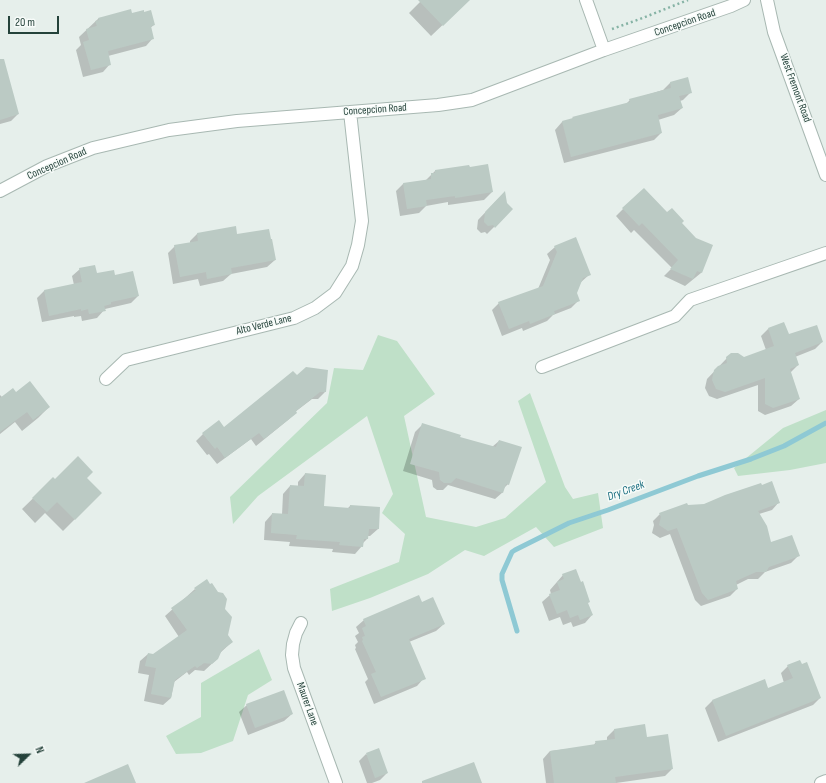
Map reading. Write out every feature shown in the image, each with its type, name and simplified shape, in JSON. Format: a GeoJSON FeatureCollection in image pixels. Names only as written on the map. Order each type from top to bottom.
{"type":"FeatureCollection","features":[{"type":"Feature","properties":{"kind":"street"},"geometry":{"type":"LineString","coordinates":[[586,0],[604,50]]}},
{"type":"Feature","properties":{"kind":"street","name":"Concepcion Road"},"geometry":{"type":"LineString","coordinates":[[0,190],[47,166],[93,148],[169,130],[237,121],[438,106],[472,100],[604,50],[731,6],[744,0]]}},
{"type":"Feature","properties":{"kind":"street","name":"West Fremont Road"},"geometry":{"type":"LineString","coordinates":[[767,0],[774,32],[826,176]]}},
{"type":"Feature","properties":{"kind":"street","name":"Alto Verde Lane"},"geometry":{"type":"LineString","coordinates":[[106,379],[126,360],[294,318],[315,308],[335,293],[352,266],[358,245],[362,221],[350,112]]}},
{"type":"Feature","properties":{"kind":"street"},"geometry":{"type":"LineString","coordinates":[[542,367],[675,316],[690,300],[826,253]]}},
{"type":"Feature","properties":{"kind":"street","name":"Maurer Lane"},"geometry":{"type":"LineString","coordinates":[[301,623],[293,644],[292,655],[294,668],[336,783]]}},
{"type":"Feature","properties":{"kind":"street"},"geometry":{"type":"LineString","coordinates":[[821,783],[826,781]]}},
{"type":"Feature","properties":{"kind":"path"},"geometry":{"type":"LineString","coordinates":[[598,33],[640,19],[688,0]]}},
{"type":"Feature","properties":{"kind":"green space"},"geometry":{"type":"Polygon","coordinates":[[[378,335],[397,341],[435,394],[404,416],[426,517],[476,527],[505,518],[546,482],[518,401],[530,393],[565,487],[573,499],[598,493],[603,528],[554,547],[536,527],[484,556],[465,550],[428,574],[370,598],[332,611],[330,589],[399,562],[405,534],[382,513],[393,494],[367,416],[258,496],[233,524],[230,497],[327,403],[334,368],[363,370],[378,335]]]}},
{"type":"Feature","properties":{"kind":"green space"},"geometry":{"type":"Polygon","coordinates":[[[826,410],[826,463],[790,470],[738,476],[734,468],[783,428],[826,410]]]}},
{"type":"Feature","properties":{"kind":"green space"},"geometry":{"type":"Polygon","coordinates":[[[259,649],[272,680],[248,695],[233,741],[201,753],[176,754],[166,736],[201,717],[201,683],[259,649]]]}},
{"type":"Feature","properties":{"kind":"building"},"geometry":{"type":"Polygon","coordinates":[[[418,0],[470,0],[443,26],[418,0]]]}},
{"type":"Feature","properties":{"kind":"building"},"geometry":{"type":"Polygon","coordinates":[[[131,9],[132,13],[151,10],[155,25],[151,26],[154,39],[108,51],[111,65],[91,70],[83,42],[89,40],[86,29],[97,26],[95,21],[99,20],[98,18],[131,9]]]}},
{"type":"Feature","properties":{"kind":"building"},"geometry":{"type":"Polygon","coordinates":[[[0,59],[4,59],[19,114],[0,120],[0,59]]]}},
{"type":"Feature","properties":{"kind":"building"},"geometry":{"type":"Polygon","coordinates":[[[688,77],[692,93],[679,96],[683,108],[658,115],[662,133],[571,157],[562,121],[630,102],[629,99],[671,88],[670,82],[688,77]]]}},
{"type":"Feature","properties":{"kind":"building"},"geometry":{"type":"Polygon","coordinates":[[[488,164],[493,192],[455,198],[455,196],[426,200],[427,206],[407,209],[403,183],[431,179],[431,173],[435,173],[435,170],[488,164]]]}},
{"type":"Feature","properties":{"kind":"building"},"geometry":{"type":"Polygon","coordinates":[[[644,188],[667,212],[672,208],[684,221],[682,223],[696,238],[713,245],[702,273],[697,271],[693,279],[670,269],[678,260],[642,223],[639,226],[622,208],[644,188]]]}},
{"type":"Feature","properties":{"kind":"building"},"geometry":{"type":"Polygon","coordinates":[[[505,191],[507,203],[513,209],[495,228],[493,225],[488,226],[484,222],[485,212],[505,191]]]}},
{"type":"Feature","properties":{"kind":"building"},"geometry":{"type":"Polygon","coordinates":[[[236,226],[237,234],[269,229],[276,260],[231,268],[232,274],[207,279],[206,272],[180,277],[174,245],[198,241],[197,233],[236,226]]]}},
{"type":"Feature","properties":{"kind":"building"},"geometry":{"type":"Polygon","coordinates":[[[576,237],[591,275],[583,278],[577,293],[580,301],[554,311],[555,314],[530,324],[529,321],[509,329],[498,302],[543,286],[557,252],[554,246],[576,237]]]}},
{"type":"Feature","properties":{"kind":"building"},"geometry":{"type":"Polygon","coordinates":[[[95,265],[97,273],[114,270],[115,275],[133,271],[139,296],[111,302],[111,304],[104,306],[106,311],[89,314],[88,309],[81,311],[81,309],[49,316],[44,290],[82,282],[79,268],[95,265]]]}},
{"type":"Feature","properties":{"kind":"building"},"geometry":{"type":"Polygon","coordinates":[[[784,322],[789,334],[817,325],[823,342],[795,353],[799,365],[790,369],[800,399],[773,408],[765,404],[765,378],[725,392],[716,389],[712,380],[714,370],[718,366],[727,363],[726,357],[731,353],[738,353],[744,357],[774,346],[768,328],[784,322]]]}},
{"type":"Feature","properties":{"kind":"building"},"geometry":{"type":"Polygon","coordinates":[[[306,367],[328,370],[326,392],[320,392],[296,411],[297,413],[264,439],[259,433],[225,458],[217,447],[215,449],[202,433],[219,420],[224,427],[293,371],[297,375],[306,367]]]}},
{"type":"Feature","properties":{"kind":"building"},"geometry":{"type":"Polygon","coordinates":[[[30,381],[50,407],[33,420],[27,412],[0,432],[0,398],[13,388],[16,392],[30,381]]]}},
{"type":"Feature","properties":{"kind":"building"},"geometry":{"type":"Polygon","coordinates":[[[422,423],[461,435],[460,437],[496,447],[499,440],[522,447],[509,485],[506,484],[503,493],[456,478],[451,483],[444,483],[440,480],[439,472],[410,464],[422,423]]]}},
{"type":"Feature","properties":{"kind":"building"},"geometry":{"type":"Polygon","coordinates":[[[78,456],[93,472],[87,478],[102,493],[75,520],[57,502],[47,512],[32,498],[53,477],[55,479],[78,456]]]}},
{"type":"Feature","properties":{"kind":"building"},"geometry":{"type":"Polygon","coordinates":[[[305,473],[326,475],[324,506],[350,508],[350,505],[380,507],[379,529],[369,529],[368,539],[364,539],[363,547],[339,545],[340,542],[296,539],[297,535],[271,533],[272,513],[288,514],[290,485],[304,486],[305,473]]]}},
{"type":"Feature","properties":{"kind":"building"},"geometry":{"type":"Polygon","coordinates":[[[772,481],[780,503],[758,511],[767,526],[771,542],[792,535],[800,556],[769,567],[766,572],[756,572],[736,581],[738,589],[708,600],[702,593],[677,528],[668,531],[659,525],[661,517],[659,513],[687,503],[688,505],[704,504],[725,495],[761,483],[762,485],[772,481]]]}},
{"type":"Feature","properties":{"kind":"building"},"geometry":{"type":"Polygon","coordinates":[[[576,569],[581,582],[583,581],[590,602],[588,603],[593,615],[580,620],[578,615],[570,618],[567,610],[557,614],[549,594],[560,590],[557,582],[564,579],[562,574],[576,569]]]}},
{"type":"Feature","properties":{"kind":"building"},"geometry":{"type":"Polygon","coordinates":[[[207,579],[210,584],[212,583],[218,592],[223,593],[227,599],[225,609],[232,617],[228,635],[233,642],[222,650],[218,659],[212,664],[204,663],[197,668],[195,666],[175,680],[171,698],[151,694],[156,668],[145,666],[148,653],[153,654],[187,630],[171,608],[196,590],[194,588],[207,579]]]}},
{"type":"Feature","properties":{"kind":"building"},"geometry":{"type":"Polygon","coordinates":[[[419,595],[422,602],[433,597],[445,624],[409,639],[426,679],[381,697],[371,674],[376,672],[362,641],[362,637],[365,636],[362,628],[366,626],[363,619],[419,595]]]}},
{"type":"Feature","properties":{"kind":"building"},"geometry":{"type":"Polygon","coordinates":[[[800,660],[802,664],[807,662],[821,698],[726,736],[712,700],[765,679],[768,688],[793,678],[787,665],[800,660]]]}},
{"type":"Feature","properties":{"kind":"building"},"geometry":{"type":"Polygon","coordinates":[[[284,690],[293,714],[255,728],[246,704],[284,690]]]}},
{"type":"Feature","properties":{"kind":"building"},"geometry":{"type":"Polygon","coordinates":[[[645,724],[647,737],[668,734],[673,769],[615,777],[616,783],[554,783],[550,751],[596,744],[595,741],[615,739],[614,729],[645,724]]]}},
{"type":"Feature","properties":{"kind":"building"},"geometry":{"type":"Polygon","coordinates":[[[379,748],[388,773],[375,778],[366,753],[379,748]]]}},
{"type":"Feature","properties":{"kind":"building"},"geometry":{"type":"Polygon","coordinates":[[[474,762],[482,783],[422,783],[422,781],[474,762]]]}},
{"type":"Feature","properties":{"kind":"building"},"geometry":{"type":"Polygon","coordinates":[[[128,764],[136,783],[84,783],[128,764]]]}},
{"type":"Feature","properties":{"kind":"waterway","name":"Dry Creek"},"geometry":{"type":"LineString","coordinates":[[517,631],[502,580],[502,574],[512,552],[569,523],[784,446],[826,423]]}}]}
